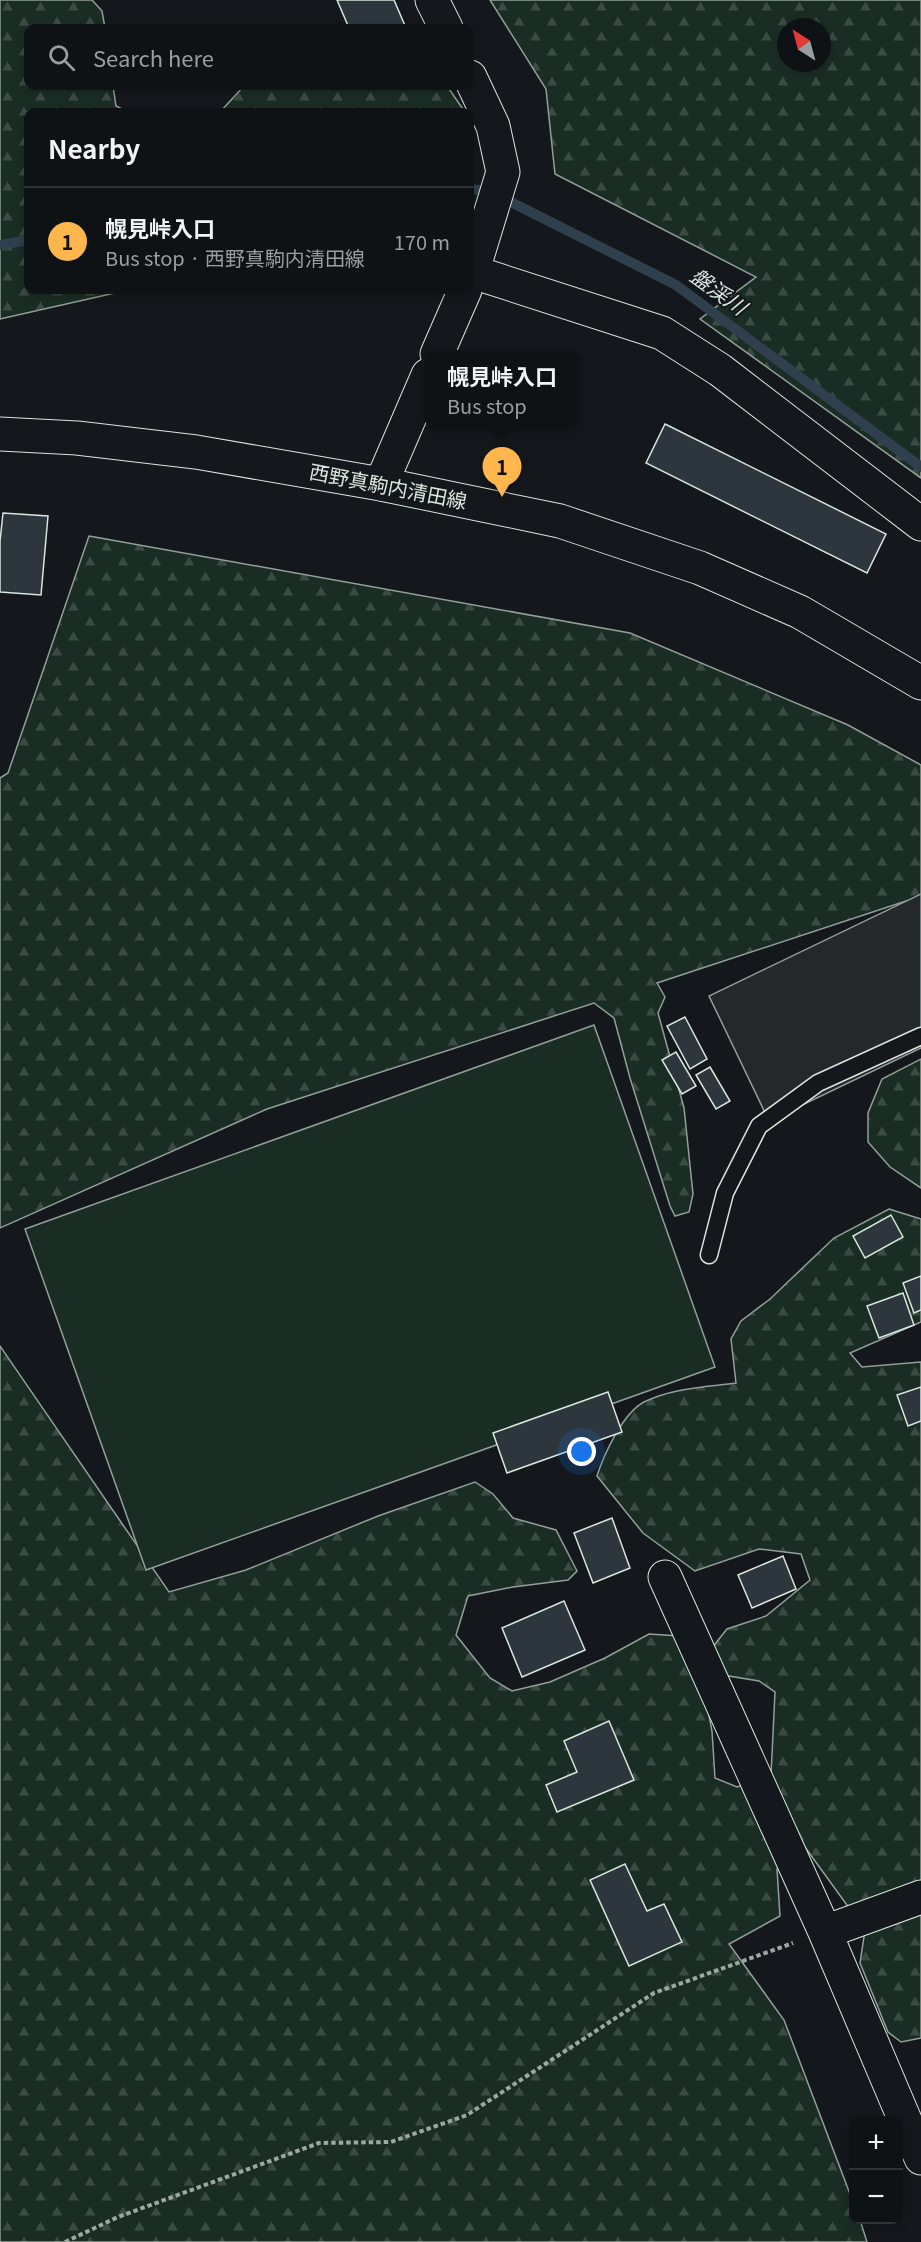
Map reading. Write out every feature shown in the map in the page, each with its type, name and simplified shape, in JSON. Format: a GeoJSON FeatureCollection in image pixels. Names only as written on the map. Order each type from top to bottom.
{"type":"FeatureCollection","features":[{"type":"Feature","properties":{"kind":"street"},"geometry":{"type":"LineString","coordinates":[[432,0],[444,24]]}},
{"type":"Feature","properties":{"kind":"street"},"geometry":{"type":"LineString","coordinates":[[474,86],[493,126],[503,172],[474,266]]}},
{"type":"Feature","properties":{"kind":"street"},"geometry":{"type":"LineString","coordinates":[[474,277],[662,333],[720,370],[921,524]]}},
{"type":"Feature","properties":{"kind":"street"},"geometry":{"type":"LineString","coordinates":[[439,350],[463,294]]}},
{"type":"Feature","properties":{"kind":"street"},"geometry":{"type":"LineString","coordinates":[[381,484],[424,386]]}},
{"type":"Feature","properties":{"kind":"street","name":"西野真駒内清田線"},"geometry":{"type":"LineString","coordinates":[[0,434],[77,438],[196,452],[381,484],[560,521],[700,568],[800,612],[921,683]]}},
{"type":"Feature","properties":{"kind":"street"},"geometry":{"type":"LineString","coordinates":[[665,1577],[825,1932],[921,2158]]}},
{"type":"Feature","properties":{"kind":"street"},"geometry":{"type":"LineString","coordinates":[[825,1932],[921,1897]]}},
{"type":"Feature","properties":{"kind":"lane"},"geometry":{"type":"LineString","coordinates":[[709,1255],[725,1193],[759,1126],[818,1083],[921,1036]]}},
{"type":"Feature","properties":{"kind":"path"},"geometry":{"type":"LineString","coordinates":[[65,2242],[118,2217],[319,2143],[391,2142],[467,2115],[654,1993],[825,1932]]}},
{"type":"Feature","properties":{"kind":"green space"},"geometry":{"type":"Polygon","coordinates":[[[0,0],[92,0],[102,11],[104,24],[24,24],[24,90],[114,90],[116,106],[120,108],[24,108],[24,294],[110,294],[0,319],[0,0]]]}},
{"type":"Feature","properties":{"kind":"green space"},"geometry":{"type":"Polygon","coordinates":[[[490,0],[921,0],[921,478],[700,319],[756,277],[555,174],[546,89],[490,0]]]}},
{"type":"Feature","properties":{"kind":"green space"},"geometry":{"type":"Polygon","coordinates":[[[240,90],[450,90],[462,108],[224,108],[240,90]]]}},
{"type":"Feature","properties":{"kind":"green space"},"geometry":{"type":"Polygon","coordinates":[[[89,536],[630,633],[848,725],[921,765],[921,900],[906,901],[657,983],[665,997],[658,1013],[684,1108],[693,1194],[689,1212],[675,1216],[670,1206],[614,1018],[594,1003],[267,1109],[0,1228],[0,778],[8,773],[89,536]]]}},
{"type":"Feature","properties":{"kind":"green space"},"geometry":{"type":"Polygon","coordinates":[[[594,1025],[715,1367],[146,1570],[25,1229],[594,1025]]]}},
{"type":"Feature","properties":{"kind":"green space"},"geometry":{"type":"Polygon","coordinates":[[[921,1059],[921,1188],[890,1167],[868,1142],[868,1113],[882,1079],[921,1059]]]}},
{"type":"Feature","properties":{"kind":"green space"},"geometry":{"type":"Polygon","coordinates":[[[889,1209],[921,1219],[921,1322],[850,1353],[862,1367],[921,1362],[921,2038],[901,2042],[888,2032],[860,1963],[865,1930],[802,1843],[777,1869],[780,1916],[729,1944],[784,2020],[849,2191],[849,2224],[861,2224],[867,2242],[0,2242],[0,1346],[169,1592],[246,1570],[378,1516],[475,1482],[493,1494],[513,1518],[556,1530],[577,1571],[568,1580],[468,1596],[456,1635],[490,1678],[512,1691],[550,1682],[605,1658],[649,1634],[680,1636],[705,1694],[712,1731],[715,1778],[737,1787],[771,1775],[775,1692],[759,1681],[723,1675],[711,1649],[727,1629],[766,1616],[810,1580],[801,1554],[759,1549],[695,1571],[643,1533],[597,1476],[609,1446],[622,1424],[636,1407],[655,1397],[678,1391],[736,1383],[731,1339],[741,1321],[770,1299],[834,1238],[889,1209]]]}},
{"type":"Feature","properties":{"kind":"shaded area"},"geometry":{"type":"Polygon","coordinates":[[[921,894],[921,1048],[769,1121],[709,996],[921,894]]]}},
{"type":"Feature","properties":{"kind":"building"},"geometry":{"type":"Polygon","coordinates":[[[337,0],[394,0],[404,24],[347,24],[337,0]]]}},
{"type":"Feature","properties":{"kind":"building"},"geometry":{"type":"Polygon","coordinates":[[[665,424],[886,534],[867,573],[646,463],[665,424]]]}},
{"type":"Feature","properties":{"kind":"building"},"geometry":{"type":"Polygon","coordinates":[[[3,513],[48,516],[41,595],[0,592],[0,541],[3,513]]]}},
{"type":"Feature","properties":{"kind":"building"},"geometry":{"type":"Polygon","coordinates":[[[685,1017],[707,1059],[690,1069],[667,1026],[685,1017]]]}},
{"type":"Feature","properties":{"kind":"building"},"geometry":{"type":"Polygon","coordinates":[[[676,1052],[696,1086],[682,1094],[662,1060],[676,1052]]]}},
{"type":"Feature","properties":{"kind":"building"},"geometry":{"type":"Polygon","coordinates":[[[710,1067],[730,1101],[716,1109],[696,1075],[710,1067]]]}},
{"type":"Feature","properties":{"kind":"building"},"geometry":{"type":"Polygon","coordinates":[[[891,1215],[903,1237],[865,1258],[853,1236],[891,1215]]]}},
{"type":"Feature","properties":{"kind":"building"},"geometry":{"type":"Polygon","coordinates":[[[921,1276],[921,1310],[914,1313],[903,1283],[921,1276]]]}},
{"type":"Feature","properties":{"kind":"building"},"geometry":{"type":"Polygon","coordinates":[[[903,1293],[914,1325],[879,1338],[867,1306],[903,1293]]]}},
{"type":"Feature","properties":{"kind":"building"},"geometry":{"type":"Polygon","coordinates":[[[921,1387],[921,1421],[908,1426],[897,1395],[921,1387]]]}},
{"type":"Feature","properties":{"kind":"building"},"geometry":{"type":"Polygon","coordinates":[[[608,1392],[622,1432],[507,1473],[493,1433],[608,1392]]]}},
{"type":"Feature","properties":{"kind":"building"},"geometry":{"type":"Polygon","coordinates":[[[612,1518],[630,1568],[593,1583],[574,1533],[612,1518]]]}},
{"type":"Feature","properties":{"kind":"building"},"geometry":{"type":"Polygon","coordinates":[[[783,1556],[796,1589],[752,1608],[738,1575],[783,1556]]]}},
{"type":"Feature","properties":{"kind":"building"},"geometry":{"type":"Polygon","coordinates":[[[564,1601],[585,1650],[522,1677],[502,1628],[564,1601]]]}},
{"type":"Feature","properties":{"kind":"building"},"geometry":{"type":"Polygon","coordinates":[[[609,1721],[634,1780],[557,1812],[546,1785],[577,1772],[564,1741],[609,1721]]]}},
{"type":"Feature","properties":{"kind":"building"},"geometry":{"type":"Polygon","coordinates":[[[625,1864],[647,1911],[664,1904],[682,1942],[629,1966],[590,1880],[625,1864]]]}},
{"type":"Feature","properties":{"kind":"waterway","name":"盤渓川"},"geometry":{"type":"LineString","coordinates":[[474,189],[489,191],[676,285],[921,467]]}},
{"type":"Feature","properties":{"kind":"waterway","name":"盤渓川"},"geometry":{"type":"LineString","coordinates":[[0,245],[24,241]]}},
{"type":"Feature","properties":{"kind":"place","name":"幌見峠入口"},"geometry":{"type":"Point","coordinates":[502,497]}}]}
